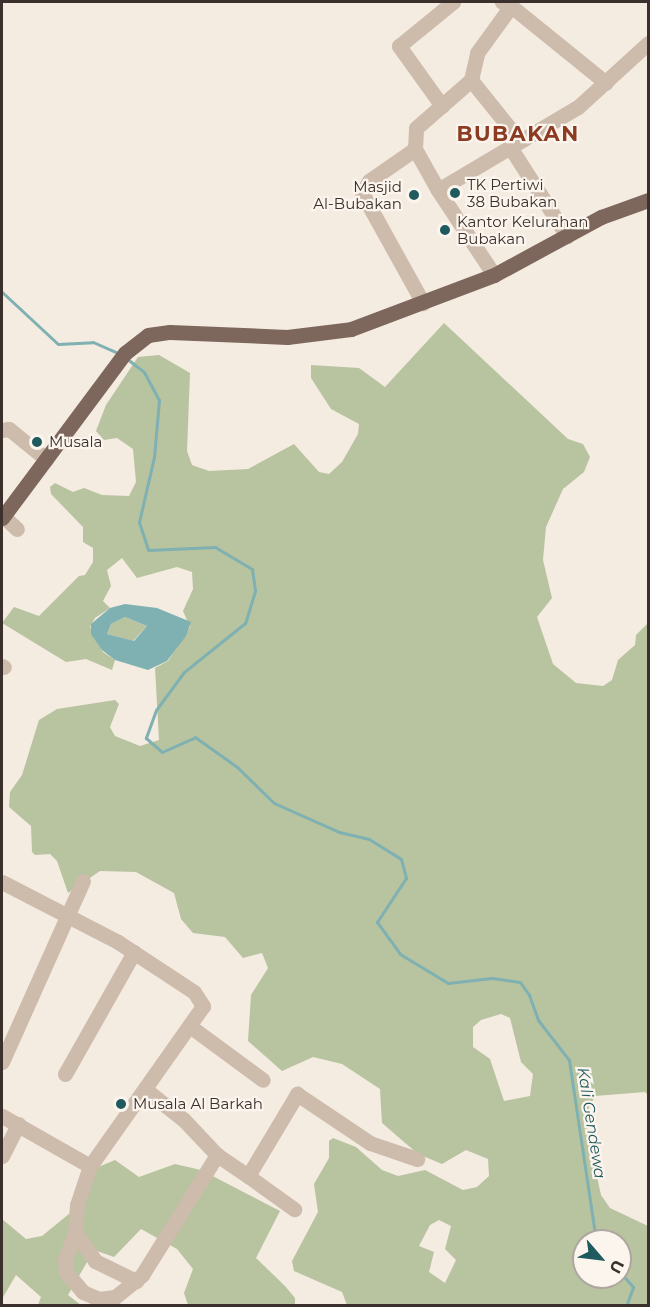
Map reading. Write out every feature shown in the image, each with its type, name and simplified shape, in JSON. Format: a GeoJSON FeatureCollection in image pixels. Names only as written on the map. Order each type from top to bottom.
{"type":"FeatureCollection","features":[{"type":"Feature","properties":{"kind":"main road"},"geometry":{"type":"LineString","coordinates":[[2,517],[125,353],[140,340],[160,332],[287,337],[328,333],[370,323],[494,275],[616,210],[648,201]]}},
{"type":"Feature","properties":{"kind":"street"},"geometry":{"type":"LineString","coordinates":[[442,106],[399,46],[453,2]]}},
{"type":"Feature","properties":{"kind":"street"},"geometry":{"type":"LineString","coordinates":[[494,275],[438,190],[415,149],[417,124],[442,106],[471,80],[477,53],[506,4],[606,83]]}},
{"type":"Feature","properties":{"kind":"street"},"geometry":{"type":"LineString","coordinates":[[438,190],[578,106],[647,47]]}},
{"type":"Feature","properties":{"kind":"street"},"geometry":{"type":"LineString","coordinates":[[471,80],[515,144],[567,236]]}},
{"type":"Feature","properties":{"kind":"street"},"geometry":{"type":"LineString","coordinates":[[415,149],[369,181],[362,193],[423,303]]}},
{"type":"Feature","properties":{"kind":"street"},"geometry":{"type":"LineString","coordinates":[[2,430],[9,429],[46,459]]}},
{"type":"Feature","properties":{"kind":"street"},"geometry":{"type":"LineString","coordinates":[[2,517],[18,529]]}},
{"type":"Feature","properties":{"kind":"street"},"geometry":{"type":"LineString","coordinates":[[2,1062],[83,881]]}},
{"type":"Feature","properties":{"kind":"street"},"geometry":{"type":"LineString","coordinates":[[2,882],[67,914],[134,952],[199,996],[203,1006],[146,1090],[90,1166],[77,1205],[75,1232],[65,1266],[83,1292],[108,1300],[136,1281],[217,1155]]}},
{"type":"Feature","properties":{"kind":"street"},"geometry":{"type":"LineString","coordinates":[[65,1074],[134,952]]}},
{"type":"Feature","properties":{"kind":"street"},"geometry":{"type":"LineString","coordinates":[[190,1027],[263,1080]]}},
{"type":"Feature","properties":{"kind":"street"},"geometry":{"type":"LineString","coordinates":[[146,1090],[184,1120],[217,1155],[294,1209]]}},
{"type":"Feature","properties":{"kind":"street"},"geometry":{"type":"LineString","coordinates":[[248,1176],[297,1094],[370,1143],[417,1159]]}},
{"type":"Feature","properties":{"kind":"street"},"geometry":{"type":"LineString","coordinates":[[2,1116],[90,1166]]}},
{"type":"Feature","properties":{"kind":"street"},"geometry":{"type":"LineString","coordinates":[[2,1156],[18,1124]]}},
{"type":"Feature","properties":{"kind":"street"},"geometry":{"type":"LineString","coordinates":[[75,1232],[95,1261],[136,1281]]}},
{"type":"Feature","properties":{"kind":"green space"},"geometry":{"type":"Polygon","coordinates":[[[444,323],[568,439],[583,444],[590,457],[584,472],[563,489],[546,527],[543,560],[552,598],[537,617],[553,664],[576,683],[603,686],[612,680],[618,660],[635,645],[636,635],[648,623],[648,1095],[645,1092],[595,1096],[588,1110],[587,1131],[601,1195],[610,1208],[648,1226],[648,1305],[347,1305],[342,1292],[294,1271],[292,1261],[318,1212],[314,1184],[329,1158],[329,1141],[333,1138],[356,1147],[382,1170],[398,1176],[425,1170],[463,1190],[477,1187],[489,1176],[488,1159],[466,1150],[442,1164],[418,1154],[382,1123],[380,1089],[342,1064],[313,1057],[282,1071],[248,1041],[251,995],[268,968],[262,953],[243,958],[225,937],[193,933],[181,919],[174,893],[136,872],[100,871],[68,893],[57,861],[50,854],[35,855],[32,852],[31,826],[9,807],[10,792],[22,775],[39,720],[57,709],[115,700],[119,704],[110,727],[115,736],[140,746],[159,740],[155,668],[168,661],[190,627],[183,611],[193,589],[192,572],[177,567],[137,578],[122,558],[107,570],[111,586],[103,601],[110,608],[95,618],[90,627],[103,652],[115,660],[112,670],[86,659],[66,662],[2,623],[14,607],[39,616],[79,576],[85,575],[93,562],[93,548],[83,542],[83,527],[51,494],[50,487],[55,483],[73,492],[84,488],[102,495],[129,496],[136,482],[133,449],[117,438],[104,440],[96,431],[106,405],[138,357],[159,355],[190,373],[187,451],[192,465],[209,471],[248,469],[294,444],[319,472],[329,474],[342,462],[358,434],[359,424],[331,409],[311,378],[311,365],[359,368],[385,387],[444,323]],[[501,1014],[481,1020],[473,1027],[473,1047],[490,1059],[504,1101],[530,1096],[533,1074],[521,1062],[510,1018],[501,1014]],[[439,1220],[430,1225],[419,1246],[434,1252],[429,1272],[445,1283],[456,1260],[445,1249],[451,1226],[439,1220]]]}},
{"type":"Feature","properties":{"kind":"green space"},"geometry":{"type":"Polygon","coordinates":[[[125,617],[147,626],[133,641],[107,634],[111,624],[125,617]]]}},
{"type":"Feature","properties":{"kind":"green space"},"geometry":{"type":"Polygon","coordinates":[[[115,1160],[139,1177],[175,1164],[201,1170],[280,1211],[256,1258],[295,1298],[295,1305],[188,1305],[184,1293],[193,1269],[177,1249],[141,1229],[114,1257],[94,1250],[68,1295],[81,1305],[38,1305],[41,1297],[16,1275],[2,1299],[2,1219],[26,1239],[42,1236],[86,1200],[96,1168],[115,1160]]]}},
{"type":"Feature","properties":{"kind":"water"},"geometry":{"type":"Polygon","coordinates":[[[125,604],[157,608],[191,622],[186,636],[167,661],[148,670],[115,660],[102,650],[91,634],[91,624],[110,608],[125,604]],[[125,617],[111,624],[107,634],[134,641],[147,626],[125,617]]]}},
{"type":"Feature","properties":{"kind":"waterway","name":"Kali Gendewa"},"geometry":{"type":"LineString","coordinates":[[2,292],[58,344],[93,342],[118,353]]}},
{"type":"Feature","properties":{"kind":"waterway","name":"Kali Gendewa"},"geometry":{"type":"LineString","coordinates":[[126,358],[144,372],[159,400],[154,457],[139,522],[148,550],[215,547],[252,569],[255,591],[245,623],[184,672],[156,710],[146,738],[162,752],[195,737],[237,767],[274,803],[339,832],[369,839],[401,859],[406,878],[377,922],[400,954],[448,983],[492,978],[520,982],[529,995],[538,1020],[569,1060],[594,1229]]}},
{"type":"Feature","properties":{"kind":"waterway","name":"Kali Gendewa"},"geometry":{"type":"LineString","coordinates":[[626,1306],[632,1286]]}},
{"type":"Feature","properties":{"kind":"place","name":"TK Pertiwi 38 Bubakan"},"geometry":{"type":"Point","coordinates":[455,193]}},
{"type":"Feature","properties":{"kind":"place","name":"Masjid Al-Bubakan"},"geometry":{"type":"Point","coordinates":[414,195]}},
{"type":"Feature","properties":{"kind":"place","name":"Kantor Kelurahan Bubakan"},"geometry":{"type":"Point","coordinates":[445,230]}},
{"type":"Feature","properties":{"kind":"place","name":"Musala"},"geometry":{"type":"Point","coordinates":[37,442]}},
{"type":"Feature","properties":{"kind":"place","name":"Musala Al Barkah"},"geometry":{"type":"Point","coordinates":[121,1104]}},
{"type":"Feature","properties":{"kind":"district","name":"BUBAKAN"},"geometry":{"type":"Point","coordinates":[518,134]}}]}
